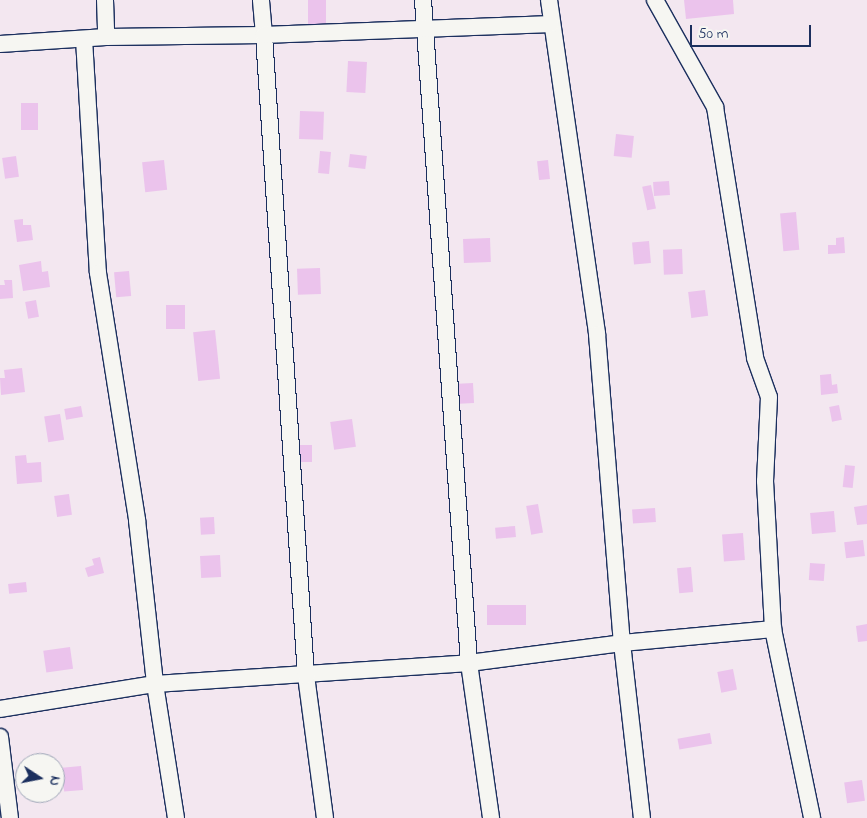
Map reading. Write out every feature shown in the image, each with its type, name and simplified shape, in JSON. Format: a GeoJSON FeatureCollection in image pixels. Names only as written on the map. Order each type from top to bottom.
{"type":"FeatureCollection","features":[{"type":"Feature","properties":{"kind":"street"},"geometry":{"type":"LineString","coordinates":[[105,0],[106,38]]}},
{"type":"Feature","properties":{"kind":"street"},"geometry":{"type":"LineString","coordinates":[[261,0],[306,676],[324,818]]}},
{"type":"Feature","properties":{"kind":"street"},"geometry":{"type":"LineString","coordinates":[[423,0],[427,28],[469,663],[491,818]]}},
{"type":"Feature","properties":{"kind":"street"},"geometry":{"type":"LineString","coordinates":[[549,0],[597,334],[622,643],[642,818]]}},
{"type":"Feature","properties":{"kind":"street"},"geometry":{"type":"LineString","coordinates":[[655,0],[715,108],[755,358],[769,397],[765,481],[773,629],[812,818]]}},
{"type":"Feature","properties":{"kind":"street"},"geometry":{"type":"LineString","coordinates":[[0,44],[106,38],[264,35],[551,24]]}},
{"type":"Feature","properties":{"kind":"street"},"geometry":{"type":"LineString","coordinates":[[84,39],[98,273],[137,520],[155,684],[176,818]]}},
{"type":"Feature","properties":{"kind":"street"},"geometry":{"type":"LineString","coordinates":[[0,709],[155,684],[306,676],[469,663],[622,643],[773,629]]}},
{"type":"Feature","properties":{"kind":"street"},"geometry":{"type":"LineString","coordinates":[[0,737],[10,818]]}},
{"type":"Feature","properties":{"kind":"building"},"geometry":{"type":"Polygon","coordinates":[[[308,0],[326,0],[326,25],[308,25],[308,0]]]}},
{"type":"Feature","properties":{"kind":"building"},"geometry":{"type":"Polygon","coordinates":[[[684,0],[733,0],[734,14],[686,19],[684,0]]]}},
{"type":"Feature","properties":{"kind":"building"},"geometry":{"type":"Polygon","coordinates":[[[348,61],[367,62],[365,93],[346,92],[348,61]]]}},
{"type":"Feature","properties":{"kind":"building"},"geometry":{"type":"Polygon","coordinates":[[[21,103],[38,103],[38,130],[21,130],[21,103]]]}},
{"type":"Feature","properties":{"kind":"building"},"geometry":{"type":"Polygon","coordinates":[[[300,111],[324,112],[323,140],[299,139],[300,111]]]}},
{"type":"Feature","properties":{"kind":"building"},"geometry":{"type":"Polygon","coordinates":[[[616,134],[634,136],[632,158],[614,156],[616,134]]]}},
{"type":"Feature","properties":{"kind":"building"},"geometry":{"type":"Polygon","coordinates":[[[320,151],[331,152],[329,174],[318,173],[320,151]]]}},
{"type":"Feature","properties":{"kind":"building"},"geometry":{"type":"Polygon","coordinates":[[[350,154],[367,156],[365,169],[348,167],[350,154]]]}},
{"type":"Feature","properties":{"kind":"building"},"geometry":{"type":"Polygon","coordinates":[[[16,156],[19,177],[5,179],[2,158],[16,156]]]}},
{"type":"Feature","properties":{"kind":"building"},"geometry":{"type":"Polygon","coordinates":[[[164,160],[167,190],[145,192],[142,162],[164,160]]]}},
{"type":"Feature","properties":{"kind":"building"},"geometry":{"type":"Polygon","coordinates":[[[548,160],[550,179],[539,180],[537,161],[548,160]]]}},
{"type":"Feature","properties":{"kind":"building"},"geometry":{"type":"Polygon","coordinates":[[[669,181],[670,195],[654,196],[653,182],[669,181]]]}},
{"type":"Feature","properties":{"kind":"building"},"geometry":{"type":"Polygon","coordinates":[[[651,185],[656,208],[647,210],[642,187],[651,185]]]}},
{"type":"Feature","properties":{"kind":"building"},"geometry":{"type":"Polygon","coordinates":[[[796,212],[799,250],[783,251],[780,213],[796,212]]]}},
{"type":"Feature","properties":{"kind":"building"},"geometry":{"type":"Polygon","coordinates":[[[23,219],[23,225],[31,225],[33,240],[17,242],[14,220],[23,219]]]}},
{"type":"Feature","properties":{"kind":"building"},"geometry":{"type":"Polygon","coordinates":[[[844,237],[845,253],[828,254],[828,245],[836,245],[836,238],[844,237]]]}},
{"type":"Feature","properties":{"kind":"building"},"geometry":{"type":"Polygon","coordinates":[[[490,238],[491,262],[464,263],[463,239],[490,238]]]}},
{"type":"Feature","properties":{"kind":"building"},"geometry":{"type":"Polygon","coordinates":[[[649,241],[651,263],[634,264],[632,242],[649,241]]]}},
{"type":"Feature","properties":{"kind":"building"},"geometry":{"type":"Polygon","coordinates":[[[682,249],[683,274],[664,275],[663,250],[682,249]]]}},
{"type":"Feature","properties":{"kind":"building"},"geometry":{"type":"Polygon","coordinates":[[[41,261],[42,272],[48,271],[50,287],[23,291],[19,265],[41,261]]]}},
{"type":"Feature","properties":{"kind":"building"},"geometry":{"type":"Polygon","coordinates":[[[320,268],[321,294],[298,295],[297,269],[320,268]]]}},
{"type":"Feature","properties":{"kind":"building"},"geometry":{"type":"Polygon","coordinates":[[[129,271],[131,296],[116,297],[114,272],[129,271]]]}},
{"type":"Feature","properties":{"kind":"building"},"geometry":{"type":"Polygon","coordinates":[[[4,280],[12,280],[13,298],[0,299],[0,285],[5,285],[4,280]]]}},
{"type":"Feature","properties":{"kind":"building"},"geometry":{"type":"Polygon","coordinates":[[[705,290],[708,316],[691,318],[688,292],[705,290]]]}},
{"type":"Feature","properties":{"kind":"building"},"geometry":{"type":"Polygon","coordinates":[[[36,300],[39,317],[28,319],[25,302],[36,300]]]}},
{"type":"Feature","properties":{"kind":"building"},"geometry":{"type":"Polygon","coordinates":[[[166,305],[185,305],[185,329],[166,329],[166,305]]]}},
{"type":"Feature","properties":{"kind":"building"},"geometry":{"type":"Polygon","coordinates":[[[215,330],[220,379],[198,381],[193,332],[215,330]]]}},
{"type":"Feature","properties":{"kind":"building"},"geometry":{"type":"Polygon","coordinates":[[[22,368],[25,392],[1,395],[0,378],[5,378],[4,370],[22,368]]]}},
{"type":"Feature","properties":{"kind":"building"},"geometry":{"type":"Polygon","coordinates":[[[831,374],[832,385],[837,384],[838,393],[821,395],[820,375],[831,374]]]}},
{"type":"Feature","properties":{"kind":"building"},"geometry":{"type":"Polygon","coordinates":[[[473,383],[474,403],[459,404],[458,384],[473,383]]]}},
{"type":"Feature","properties":{"kind":"building"},"geometry":{"type":"Polygon","coordinates":[[[839,405],[842,420],[832,422],[829,407],[839,405]]]}},
{"type":"Feature","properties":{"kind":"building"},"geometry":{"type":"Polygon","coordinates":[[[81,406],[83,417],[66,420],[64,409],[81,406]]]}},
{"type":"Feature","properties":{"kind":"building"},"geometry":{"type":"Polygon","coordinates":[[[60,414],[64,440],[48,442],[44,417],[60,414]]]}},
{"type":"Feature","properties":{"kind":"building"},"geometry":{"type":"Polygon","coordinates":[[[352,419],[356,447],[334,450],[330,422],[352,419]]]}},
{"type":"Feature","properties":{"kind":"building"},"geometry":{"type":"Polygon","coordinates":[[[299,445],[312,445],[312,462],[299,462],[299,445]]]}},
{"type":"Feature","properties":{"kind":"building"},"geometry":{"type":"Polygon","coordinates":[[[26,455],[27,463],[41,462],[42,482],[17,484],[15,456],[26,455]]]}},
{"type":"Feature","properties":{"kind":"building"},"geometry":{"type":"Polygon","coordinates":[[[845,465],[855,466],[853,488],[843,487],[845,465]]]}},
{"type":"Feature","properties":{"kind":"building"},"geometry":{"type":"Polygon","coordinates":[[[69,494],[72,515],[57,517],[54,496],[69,494]]]}},
{"type":"Feature","properties":{"kind":"building"},"geometry":{"type":"Polygon","coordinates":[[[538,504],[543,533],[531,535],[526,506],[538,504]]]}},
{"type":"Feature","properties":{"kind":"building"},"geometry":{"type":"Polygon","coordinates":[[[867,505],[867,524],[857,525],[854,507],[867,505]]]}},
{"type":"Feature","properties":{"kind":"building"},"geometry":{"type":"Polygon","coordinates":[[[655,508],[656,522],[633,524],[632,510],[655,508]]]}},
{"type":"Feature","properties":{"kind":"building"},"geometry":{"type":"Polygon","coordinates":[[[834,511],[836,532],[812,534],[810,513],[834,511]]]}},
{"type":"Feature","properties":{"kind":"building"},"geometry":{"type":"Polygon","coordinates":[[[214,517],[215,534],[201,535],[200,518],[214,517]]]}},
{"type":"Feature","properties":{"kind":"building"},"geometry":{"type":"Polygon","coordinates":[[[515,526],[516,537],[496,539],[495,528],[515,526]]]}},
{"type":"Feature","properties":{"kind":"building"},"geometry":{"type":"Polygon","coordinates":[[[743,533],[745,560],[724,561],[722,534],[743,533]]]}},
{"type":"Feature","properties":{"kind":"building"},"geometry":{"type":"Polygon","coordinates":[[[863,540],[865,556],[846,558],[844,542],[863,540]]]}},
{"type":"Feature","properties":{"kind":"building"},"geometry":{"type":"Polygon","coordinates":[[[220,555],[221,577],[201,578],[200,556],[220,555]]]}},
{"type":"Feature","properties":{"kind":"building"},"geometry":{"type":"Polygon","coordinates":[[[100,557],[104,573],[88,577],[85,568],[94,565],[92,559],[100,557]]]}},
{"type":"Feature","properties":{"kind":"building"},"geometry":{"type":"Polygon","coordinates":[[[810,563],[825,564],[824,581],[809,580],[810,563]]]}},
{"type":"Feature","properties":{"kind":"building"},"geometry":{"type":"Polygon","coordinates":[[[691,567],[693,592],[679,593],[677,568],[691,567]]]}},
{"type":"Feature","properties":{"kind":"building"},"geometry":{"type":"Polygon","coordinates":[[[26,582],[27,592],[9,594],[8,584],[26,582]]]}},
{"type":"Feature","properties":{"kind":"building"},"geometry":{"type":"Polygon","coordinates":[[[487,605],[526,605],[526,625],[487,625],[487,605]]]}},
{"type":"Feature","properties":{"kind":"building"},"geometry":{"type":"Polygon","coordinates":[[[867,624],[867,641],[858,642],[856,626],[867,624]]]}},
{"type":"Feature","properties":{"kind":"building"},"geometry":{"type":"Polygon","coordinates":[[[70,647],[73,669],[46,673],[43,651],[70,647]]]}},
{"type":"Feature","properties":{"kind":"building"},"geometry":{"type":"Polygon","coordinates":[[[733,669],[737,690],[721,693],[717,672],[733,669]]]}},
{"type":"Feature","properties":{"kind":"building"},"geometry":{"type":"Polygon","coordinates":[[[710,733],[712,744],[679,750],[678,739],[710,733]]]}},
{"type":"Feature","properties":{"kind":"building"},"geometry":{"type":"Polygon","coordinates":[[[81,766],[83,790],[65,791],[65,767],[81,766]]]}},
{"type":"Feature","properties":{"kind":"building"},"geometry":{"type":"Polygon","coordinates":[[[862,780],[865,801],[847,803],[844,783],[862,780]]]}}]}
